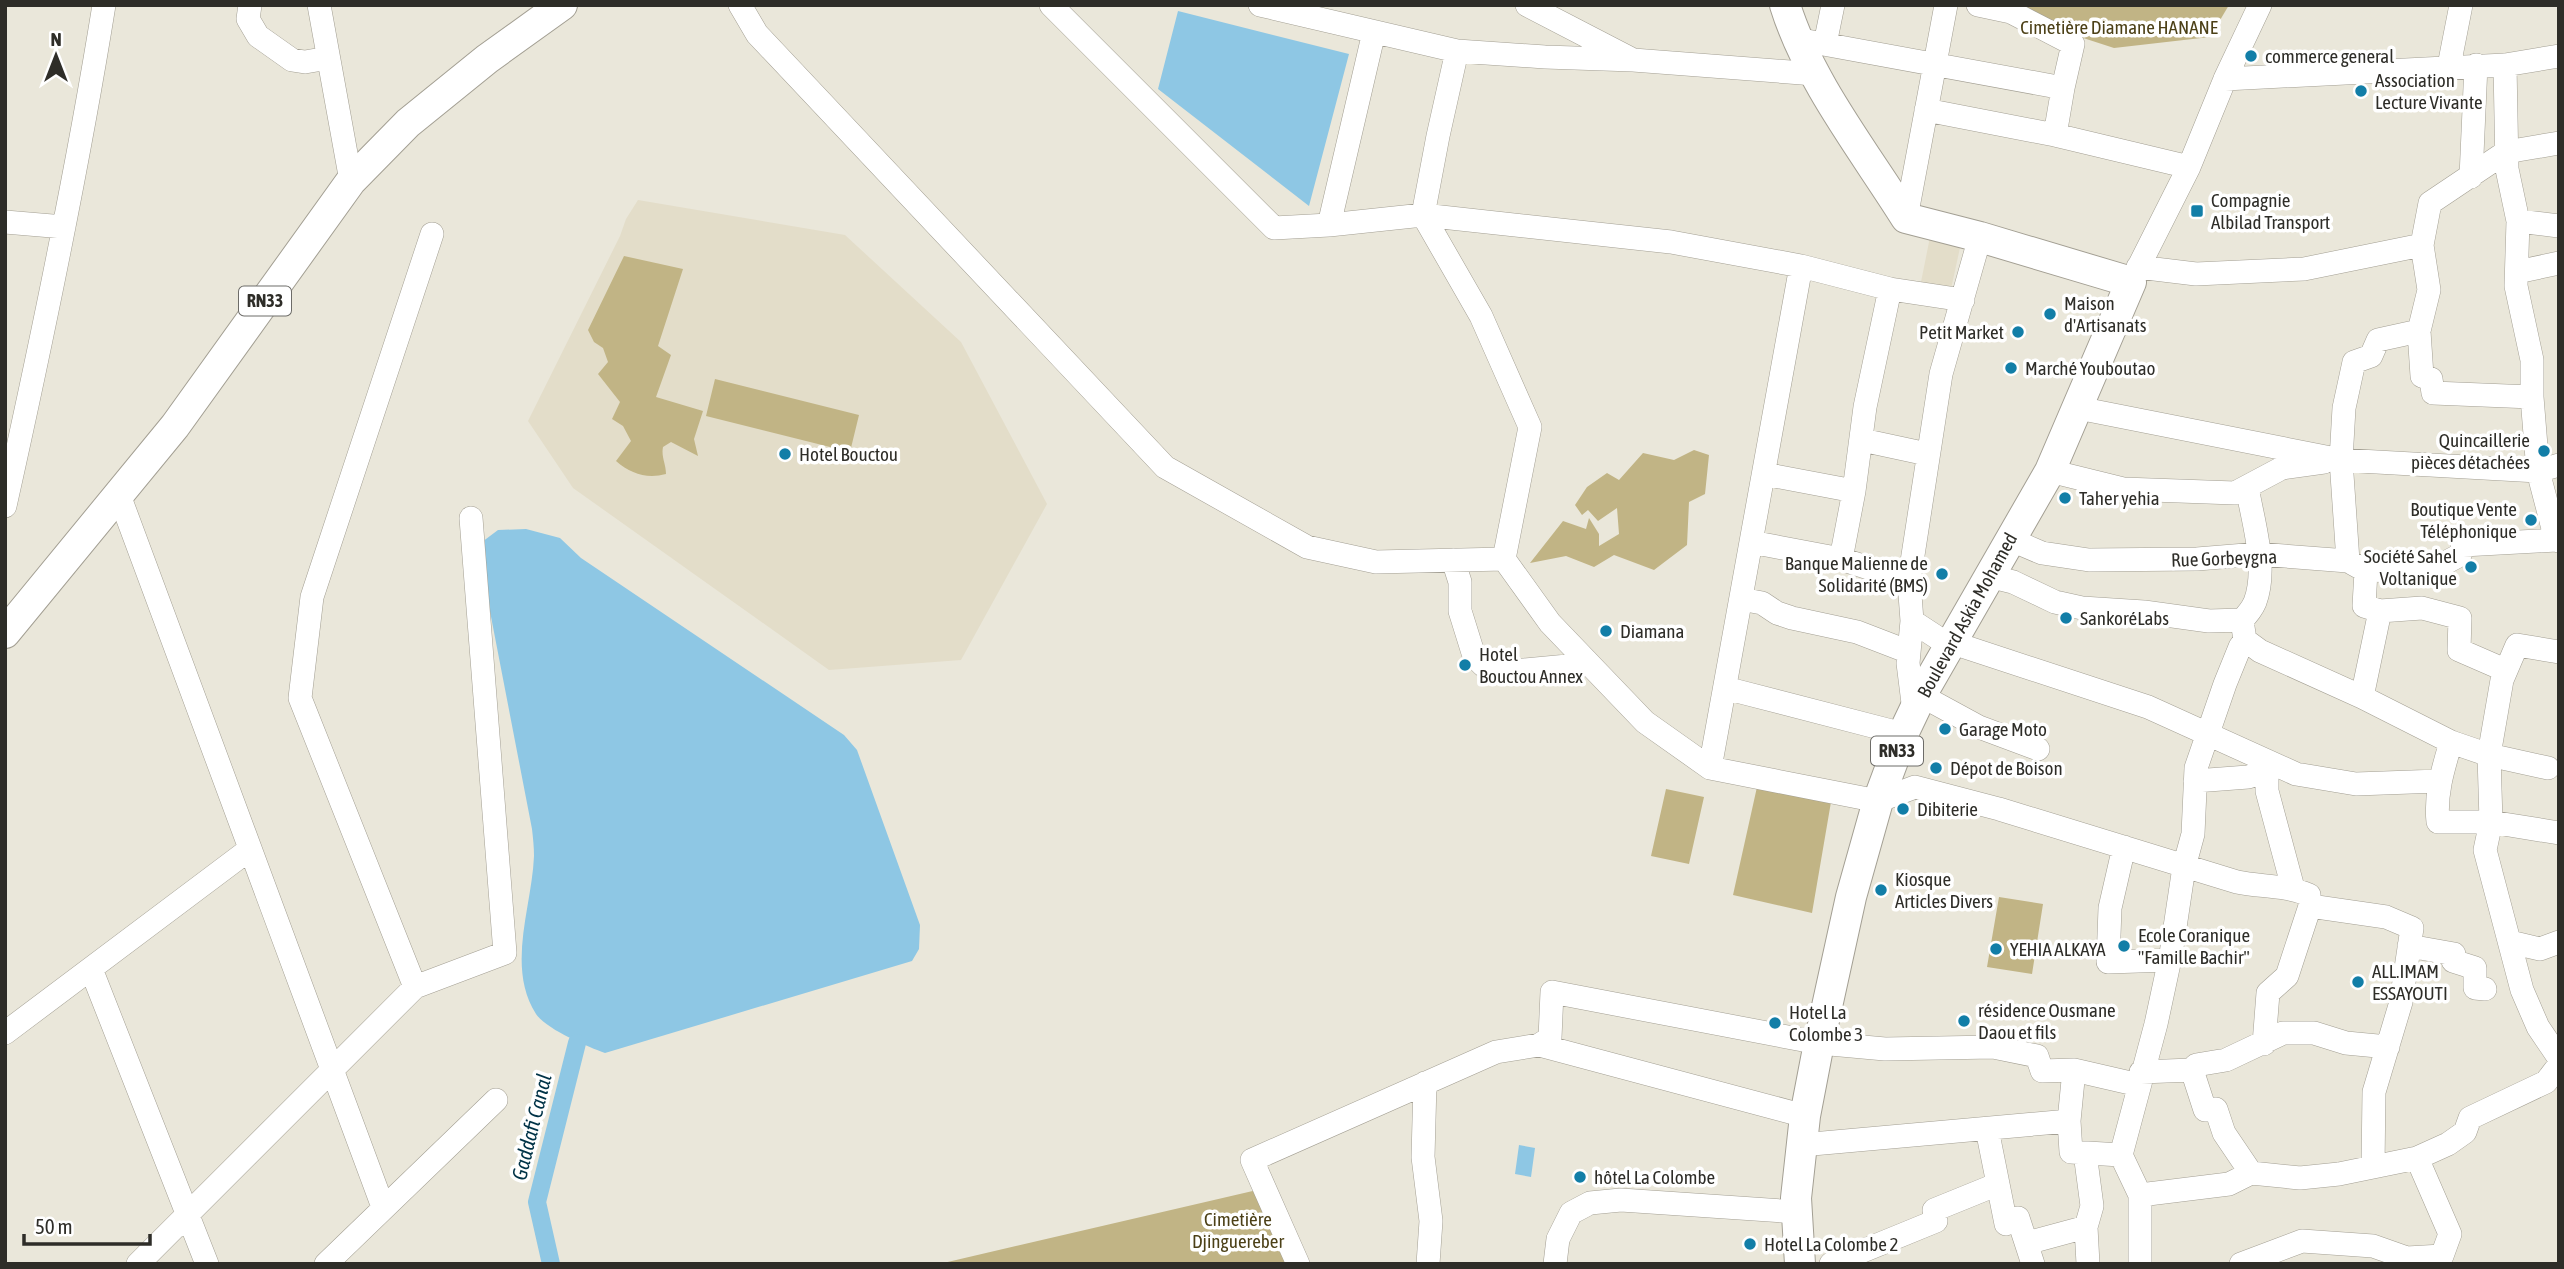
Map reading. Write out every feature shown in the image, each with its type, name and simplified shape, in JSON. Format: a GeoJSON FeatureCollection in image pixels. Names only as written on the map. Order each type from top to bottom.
{"type":"FeatureCollection","features":[{"type":"Feature","properties":{"kind":"main road","name":"RN33"},"geometry":{"type":"LineString","coordinates":[[5,633],[175,426],[351,181],[408,123],[487,59],[562,5]]}},
{"type":"Feature","properties":{"kind":"main road"},"geometry":{"type":"LineString","coordinates":[[1785,5],[1796,39],[1815,74],[1906,218],[2134,274]]}},
{"type":"Feature","properties":{"kind":"main road","name":"Boulevard Askia Mohamed"},"geometry":{"type":"LineString","coordinates":[[1800,1264],[1797,1212],[1805,1116],[1851,897],[1878,801],[1913,714],[2009,539],[2050,471],[2134,274]]}},
{"type":"Feature","properties":{"kind":"street"},"geometry":{"type":"LineString","coordinates":[[5,506],[37,364],[104,5]]}},
{"type":"Feature","properties":{"kind":"street"},"geometry":{"type":"LineString","coordinates":[[250,5],[248,19],[258,36],[292,60],[305,62],[328,58]]}},
{"type":"Feature","properties":{"kind":"street"},"geometry":{"type":"LineString","coordinates":[[318,5],[351,181]]}},
{"type":"Feature","properties":{"kind":"street"},"geometry":{"type":"LineString","coordinates":[[740,5],[757,34],[1165,467],[1307,547],[1376,562],[1504,559]]}},
{"type":"Feature","properties":{"kind":"street"},"geometry":{"type":"LineString","coordinates":[[1051,5],[1275,228],[1423,215],[1671,242],[1801,266],[1890,289],[1963,300]]}},
{"type":"Feature","properties":{"kind":"street"},"geometry":{"type":"LineString","coordinates":[[1261,5],[1457,51],[1633,60],[1815,74]]}},
{"type":"Feature","properties":{"kind":"street"},"geometry":{"type":"LineString","coordinates":[[1527,5],[1633,60]]}},
{"type":"Feature","properties":{"kind":"street"},"geometry":{"type":"LineString","coordinates":[[1825,44],[1833,5]]}},
{"type":"Feature","properties":{"kind":"street"},"geometry":{"type":"LineString","coordinates":[[1906,218],[1946,5]]}},
{"type":"Feature","properties":{"kind":"street"},"geometry":{"type":"LineString","coordinates":[[1978,5],[2011,12],[2073,44],[2055,135]]}},
{"type":"Feature","properties":{"kind":"street","name":"Boulevard Askia Mohamed"},"geometry":{"type":"LineString","coordinates":[[2134,274],[2189,167],[2225,79],[2260,5]]}},
{"type":"Feature","properties":{"kind":"street"},"geometry":{"type":"LineString","coordinates":[[2449,66],[2461,5]]}},
{"type":"Feature","properties":{"kind":"street"},"geometry":{"type":"LineString","coordinates":[[1329,225],[1374,32]]}},
{"type":"Feature","properties":{"kind":"street"},"geometry":{"type":"LineString","coordinates":[[1796,39],[2063,88]]}},
{"type":"Feature","properties":{"kind":"street"},"geometry":{"type":"LineString","coordinates":[[1457,51],[1423,215],[1481,316],[1530,426],[1504,559],[1550,623],[1644,722],[1710,768],[1878,801],[1915,787],[1999,808],[2237,883],[2293,888],[2309,895],[2310,906],[2287,976],[2268,993],[2264,1044]]}},
{"type":"Feature","properties":{"kind":"street"},"geometry":{"type":"LineString","coordinates":[[2225,79],[2505,65],[2559,56]]}},
{"type":"Feature","properties":{"kind":"street"},"geometry":{"type":"LineString","coordinates":[[2471,177],[2476,65]]}},
{"type":"Feature","properties":{"kind":"street"},"geometry":{"type":"LineString","coordinates":[[2505,65],[2507,169],[2518,221],[2516,286],[2532,360],[2532,397],[2549,468],[2557,540]]}},
{"type":"Feature","properties":{"kind":"street"},"geometry":{"type":"LineString","coordinates":[[1926,110],[2055,135],[2189,167]]}},
{"type":"Feature","properties":{"kind":"street"},"geometry":{"type":"LineString","coordinates":[[2532,397],[2433,393],[2431,379],[2422,376],[2419,331],[2429,290],[2422,245],[2430,203],[2507,152],[2559,143]]}},
{"type":"Feature","properties":{"kind":"street"},"geometry":{"type":"LineString","coordinates":[[2518,221],[2559,226]]}},
{"type":"Feature","properties":{"kind":"street"},"geometry":{"type":"LineString","coordinates":[[5,222],[64,227]]}},
{"type":"Feature","properties":{"kind":"street"},"geometry":{"type":"LineString","coordinates":[[415,987],[300,698],[312,597],[432,234]]}},
{"type":"Feature","properties":{"kind":"street"},"geometry":{"type":"LineString","coordinates":[[1913,714],[1908,663],[1912,621],[1909,580],[1941,374],[1980,237]]}},
{"type":"Feature","properties":{"kind":"street"},"geometry":{"type":"LineString","coordinates":[[2134,274],[2304,269],[2422,245]]}},
{"type":"Feature","properties":{"kind":"street"},"geometry":{"type":"LineString","coordinates":[[2517,272],[2559,263]]}},
{"type":"Feature","properties":{"kind":"street"},"geometry":{"type":"LineString","coordinates":[[1710,768],[1801,266]]}},
{"type":"Feature","properties":{"kind":"street"},"geometry":{"type":"LineString","coordinates":[[1841,559],[1870,382],[1890,289]]}},
{"type":"Feature","properties":{"kind":"street"},"geometry":{"type":"LineString","coordinates":[[2419,331],[2378,340],[2371,356],[2354,362],[2344,408],[2341,460],[2364,606],[2380,611],[2422,608],[2460,618],[2459,650],[2505,670]]}},
{"type":"Feature","properties":{"kind":"street"},"geometry":{"type":"LineString","coordinates":[[2078,408],[2341,460],[2549,468]]}},
{"type":"Feature","properties":{"kind":"street"},"geometry":{"type":"LineString","coordinates":[[1862,440],[1927,454]]}},
{"type":"Feature","properties":{"kind":"street"},"geometry":{"type":"LineString","coordinates":[[2050,471],[2123,489],[2235,493],[2282,468],[2341,460]]}},
{"type":"Feature","properties":{"kind":"street"},"geometry":{"type":"LineString","coordinates":[[1764,474],[1854,491]]}},
{"type":"Feature","properties":{"kind":"street"},"geometry":{"type":"LineString","coordinates":[[2140,1264],[2140,1195],[2121,1155],[2169,960],[2184,867],[2193,834],[2196,768],[2258,592],[2260,568],[2247,487]]}},
{"type":"Feature","properties":{"kind":"street"},"geometry":{"type":"LineString","coordinates":[[119,495],[383,1207]]}},
{"type":"Feature","properties":{"kind":"street"},"geometry":{"type":"LineString","coordinates":[[138,1264],[415,987],[505,953],[471,518]]}},
{"type":"Feature","properties":{"kind":"street","name":"Rue Gorbeygna"},"geometry":{"type":"LineString","coordinates":[[2009,539],[2042,553],[2089,560],[2197,559],[2258,554],[2357,566],[2421,568],[2460,555],[2463,545],[2557,540]]}},
{"type":"Feature","properties":{"kind":"street"},"geometry":{"type":"LineString","coordinates":[[1751,542],[1841,559],[1909,580]]}},
{"type":"Feature","properties":{"kind":"street"},"geometry":{"type":"LineString","coordinates":[[1453,560],[1460,582],[1460,611],[1474,656],[1483,665],[1502,672],[1588,664]]}},
{"type":"Feature","properties":{"kind":"street"},"geometry":{"type":"LineString","coordinates":[[2421,568],[2422,608]]}},
{"type":"Feature","properties":{"kind":"street"},"geometry":{"type":"LineString","coordinates":[[1989,576],[2013,582],[2056,602],[2082,608],[2144,612],[2209,621],[2243,630],[2260,651],[2362,697],[2451,742],[2489,755],[2547,768]]}},
{"type":"Feature","properties":{"kind":"street"},"geometry":{"type":"LineString","coordinates":[[1741,598],[1762,603],[1777,613],[1792,618],[1857,632],[1909,652]]}},
{"type":"Feature","properties":{"kind":"street"},"geometry":{"type":"LineString","coordinates":[[2362,697],[2380,611]]}},
{"type":"Feature","properties":{"kind":"street"},"geometry":{"type":"LineString","coordinates":[[1912,621],[1938,638],[2148,707],[2297,774],[2357,784],[2440,781]]}},
{"type":"Feature","properties":{"kind":"street"},"geometry":{"type":"LineString","coordinates":[[2559,652],[2517,645],[2505,670],[2489,755],[2491,821],[2485,850],[2522,990],[2538,1027],[2559,1058]]}},
{"type":"Feature","properties":{"kind":"street"},"geometry":{"type":"LineString","coordinates":[[1725,688],[1913,714],[1979,727],[2038,749]]}},
{"type":"Feature","properties":{"kind":"street"},"geometry":{"type":"LineString","coordinates":[[2451,742],[2440,781],[2436,806],[2438,822],[2491,821],[2559,833]]}},
{"type":"Feature","properties":{"kind":"street"},"geometry":{"type":"LineString","coordinates":[[2195,781],[2248,777],[2264,772],[2271,763]]}},
{"type":"Feature","properties":{"kind":"street"},"geometry":{"type":"LineString","coordinates":[[2271,763],[2267,775],[2267,791],[2293,888]]}},
{"type":"Feature","properties":{"kind":"street"},"geometry":{"type":"LineString","coordinates":[[2124,847],[2110,908],[2108,962],[2169,960]]}},
{"type":"Feature","properties":{"kind":"street"},"geometry":{"type":"LineString","coordinates":[[5,1033],[250,849]]}},
{"type":"Feature","properties":{"kind":"street"},"geometry":{"type":"LineString","coordinates":[[2310,906],[2386,916],[2412,928],[2401,1002],[2374,1092],[2373,1166]]}},
{"type":"Feature","properties":{"kind":"street"},"geometry":{"type":"LineString","coordinates":[[2510,942],[2540,949],[2559,943]]}},
{"type":"Feature","properties":{"kind":"street"},"geometry":{"type":"LineString","coordinates":[[2409,946],[2454,954],[2453,961],[2475,968],[2475,988],[2485,989]]}},
{"type":"Feature","properties":{"kind":"street"},"geometry":{"type":"LineString","coordinates":[[91,969],[207,1264]]}},
{"type":"Feature","properties":{"kind":"street"},"geometry":{"type":"LineString","coordinates":[[1298,1264],[1252,1160],[1496,1052],[1539,1045],[1550,1038],[1552,992],[1819,1042],[1885,1049],[1993,1047],[2037,1056],[2042,1071],[2074,1070],[2140,1078],[2192,1070],[2196,1065],[2226,1060],[2283,1033],[2314,1033],[2346,1043],[2388,1047]]}},
{"type":"Feature","properties":{"kind":"street"},"geometry":{"type":"LineString","coordinates":[[1539,1045],[1805,1116]]}},
{"type":"Feature","properties":{"kind":"street"},"geometry":{"type":"LineString","coordinates":[[2140,1195],[2229,1184],[2250,1173],[2300,1178],[2339,1174],[2417,1158],[2448,1144],[2465,1132],[2470,1118],[2546,1082],[2559,1065]]}},
{"type":"Feature","properties":{"kind":"street"},"geometry":{"type":"LineString","coordinates":[[2074,1070],[2069,1121],[2071,1152],[2121,1155]]}},
{"type":"Feature","properties":{"kind":"street"},"geometry":{"type":"LineString","coordinates":[[2192,1070],[2205,1110],[2216,1109],[2224,1133],[2250,1173]]}},
{"type":"Feature","properties":{"kind":"street"},"geometry":{"type":"LineString","coordinates":[[1426,1083],[1423,1157],[1431,1221],[1428,1264]]}},
{"type":"Feature","properties":{"kind":"street"},"geometry":{"type":"LineString","coordinates":[[326,1264],[496,1100]]}},
{"type":"Feature","properties":{"kind":"street"},"geometry":{"type":"LineString","coordinates":[[1801,1145],[2069,1121]]}},
{"type":"Feature","properties":{"kind":"street"},"geometry":{"type":"LineString","coordinates":[[1987,1129],[2006,1224],[2018,1218],[2030,1253],[2086,1227]]}},
{"type":"Feature","properties":{"kind":"street"},"geometry":{"type":"LineString","coordinates":[[2085,1153],[2092,1206],[2086,1227],[2088,1264]]}},
{"type":"Feature","properties":{"kind":"street"},"geometry":{"type":"LineString","coordinates":[[2241,1264],[2302,1241],[2373,1246],[2407,1258],[2443,1260],[2450,1234],[2417,1158]]}},
{"type":"Feature","properties":{"kind":"street"},"geometry":{"type":"LineString","coordinates":[[1831,1264],[1936,1221],[1934,1210],[1998,1184]]}},
{"type":"Feature","properties":{"kind":"street"},"geometry":{"type":"LineString","coordinates":[[1555,1264],[1558,1239],[1572,1213],[1590,1203],[1621,1200],[1797,1212]]}},
{"type":"Feature","properties":{"kind":"shaded area","name":"Hotel Bouctou"},"geometry":{"type":"Polygon","coordinates":[[[638,200],[845,235],[961,342],[1047,504],[961,660],[829,670],[573,488],[528,421],[626,219],[638,200]]]}},
{"type":"Feature","properties":{"kind":"shaded area"},"geometry":{"type":"Polygon","coordinates":[[[1930,237],[1961,243],[1951,289],[1921,282],[1930,237]]]}},
{"type":"Feature","properties":{"kind":"green space","name":"Cimetière Diamane HANANE"},"geometry":{"type":"Polygon","coordinates":[[[2010,5],[2229,5],[2210,37],[2114,48],[2071,34],[2010,5]]]}},
{"type":"Feature","properties":{"kind":"green space"},"geometry":{"type":"Polygon","coordinates":[[[624,256],[683,269],[658,346],[671,355],[656,397],[703,411],[694,439],[698,456],[671,442],[663,447],[666,474],[640,474],[616,461],[631,441],[623,426],[612,419],[620,402],[598,374],[608,362],[603,348],[594,342],[588,330],[624,256]]]}},
{"type":"Feature","properties":{"kind":"green space"},"geometry":{"type":"Polygon","coordinates":[[[715,379],[859,415],[850,452],[706,416],[715,379]]]}},
{"type":"Feature","properties":{"kind":"green space"},"geometry":{"type":"Polygon","coordinates":[[[1694,450],[1709,455],[1705,494],[1689,502],[1687,545],[1654,570],[1614,555],[1594,567],[1566,556],[1530,563],[1563,521],[1586,529],[1589,518],[1599,534],[1599,546],[1619,534],[1617,508],[1598,521],[1588,510],[1582,515],[1575,505],[1587,487],[1607,473],[1619,480],[1643,453],[1674,460],[1694,450]]]}},
{"type":"Feature","properties":{"kind":"green space"},"geometry":{"type":"Polygon","coordinates":[[[1757,787],[1831,802],[1812,913],[1733,895],[1757,787]]]}},
{"type":"Feature","properties":{"kind":"green space"},"geometry":{"type":"Polygon","coordinates":[[[1666,789],[1704,797],[1689,864],[1651,856],[1666,789]]]}},
{"type":"Feature","properties":{"kind":"green space"},"geometry":{"type":"Polygon","coordinates":[[[1999,897],[2043,904],[2032,974],[1987,967],[1999,897]]]}},
{"type":"Feature","properties":{"kind":"green space","name":"Cimetière Djinguereber"},"geometry":{"type":"Polygon","coordinates":[[[1257,1190],[1290,1264],[939,1264],[1257,1190]]]}},
{"type":"Feature","properties":{"kind":"water"},"geometry":{"type":"Polygon","coordinates":[[[1178,11],[1349,54],[1309,206],[1158,89],[1178,11]]]}},
{"type":"Feature","properties":{"kind":"water"},"geometry":{"type":"Polygon","coordinates":[[[526,529],[560,538],[581,558],[844,735],[857,750],[920,925],[919,949],[912,961],[605,1053],[578,1042],[541,1020],[527,996],[522,957],[534,856],[532,829],[482,570],[482,542],[498,530],[526,529]]]}},
{"type":"Feature","properties":{"kind":"water"},"geometry":{"type":"Polygon","coordinates":[[[1519,1145],[1535,1148],[1531,1177],[1515,1174],[1519,1145]]]}},
{"type":"Feature","properties":{"kind":"waterway","name":"Gaddafi Canal"},"geometry":{"type":"LineString","coordinates":[[551,1264],[537,1202],[577,1043]]}},
{"type":"Feature","properties":{"kind":"place","name":"commerce general"},"geometry":{"type":"Point","coordinates":[2251,56]}},
{"type":"Feature","properties":{"kind":"place","name":"Association Lecture Vivante"},"geometry":{"type":"Point","coordinates":[2361,91]}},
{"type":"Feature","properties":{"kind":"place","name":"Compagnie Albilad Transport"},"geometry":{"type":"Point","coordinates":[2197,211]}},
{"type":"Feature","properties":{"kind":"place","name":"Maison d'Artisanats"},"geometry":{"type":"Point","coordinates":[2050,314]}},
{"type":"Feature","properties":{"kind":"place","name":"Petit Market"},"geometry":{"type":"Point","coordinates":[2018,332]}},
{"type":"Feature","properties":{"kind":"place","name":"Marché Youboutao"},"geometry":{"type":"Point","coordinates":[2011,368]}},
{"type":"Feature","properties":{"kind":"place","name":"Quincaillerie pièces détachées"},"geometry":{"type":"Point","coordinates":[2544,451]}},
{"type":"Feature","properties":{"kind":"place","name":"Hotel Bouctou"},"geometry":{"type":"Point","coordinates":[785,454]}},
{"type":"Feature","properties":{"kind":"place","name":"Taher yehia"},"geometry":{"type":"Point","coordinates":[2065,498]}},
{"type":"Feature","properties":{"kind":"place","name":"Boutique Vente Téléphonique"},"geometry":{"type":"Point","coordinates":[2531,520]}},
{"type":"Feature","properties":{"kind":"place","name":"Société Sahel Voltanique"},"geometry":{"type":"Point","coordinates":[2471,567]}},
{"type":"Feature","properties":{"kind":"place","name":"Banque Malienne de Solidarité (BMS)"},"geometry":{"type":"Point","coordinates":[1942,574]}},
{"type":"Feature","properties":{"kind":"place","name":"SankoréLabs"},"geometry":{"type":"Point","coordinates":[2066,618]}},
{"type":"Feature","properties":{"kind":"place","name":"Diamana"},"geometry":{"type":"Point","coordinates":[1606,631]}},
{"type":"Feature","properties":{"kind":"place","name":"Hotel Bouctou Annex"},"geometry":{"type":"Point","coordinates":[1465,665]}},
{"type":"Feature","properties":{"kind":"place","name":"Garage Moto"},"geometry":{"type":"Point","coordinates":[1945,729]}},
{"type":"Feature","properties":{"kind":"place","name":"Dépot de Boison"},"geometry":{"type":"Point","coordinates":[1936,768]}},
{"type":"Feature","properties":{"kind":"place","name":"Dibiterie"},"geometry":{"type":"Point","coordinates":[1903,809]}},
{"type":"Feature","properties":{"kind":"place","name":"Kiosque Articles Divers"},"geometry":{"type":"Point","coordinates":[1881,890]}},
{"type":"Feature","properties":{"kind":"place","name":"Ecole Coranique \"Famille Bachir\""},"geometry":{"type":"Point","coordinates":[2124,946]}},
{"type":"Feature","properties":{"kind":"place","name":"YEHIA ALKAYA"},"geometry":{"type":"Point","coordinates":[1996,949]}},
{"type":"Feature","properties":{"kind":"place","name":"ALL.IMAM ESSAYOUTI"},"geometry":{"type":"Point","coordinates":[2358,982]}},
{"type":"Feature","properties":{"kind":"place","name":"résidence Ousmane Daou et fils"},"geometry":{"type":"Point","coordinates":[1964,1021]}},
{"type":"Feature","properties":{"kind":"place","name":"Hotel La Colombe 3"},"geometry":{"type":"Point","coordinates":[1775,1023]}},
{"type":"Feature","properties":{"kind":"place","name":"hôtel La Colombe"},"geometry":{"type":"Point","coordinates":[1580,1177]}},
{"type":"Feature","properties":{"kind":"place","name":"Hotel La Colombe 2"},"geometry":{"type":"Point","coordinates":[1750,1244]}}]}
